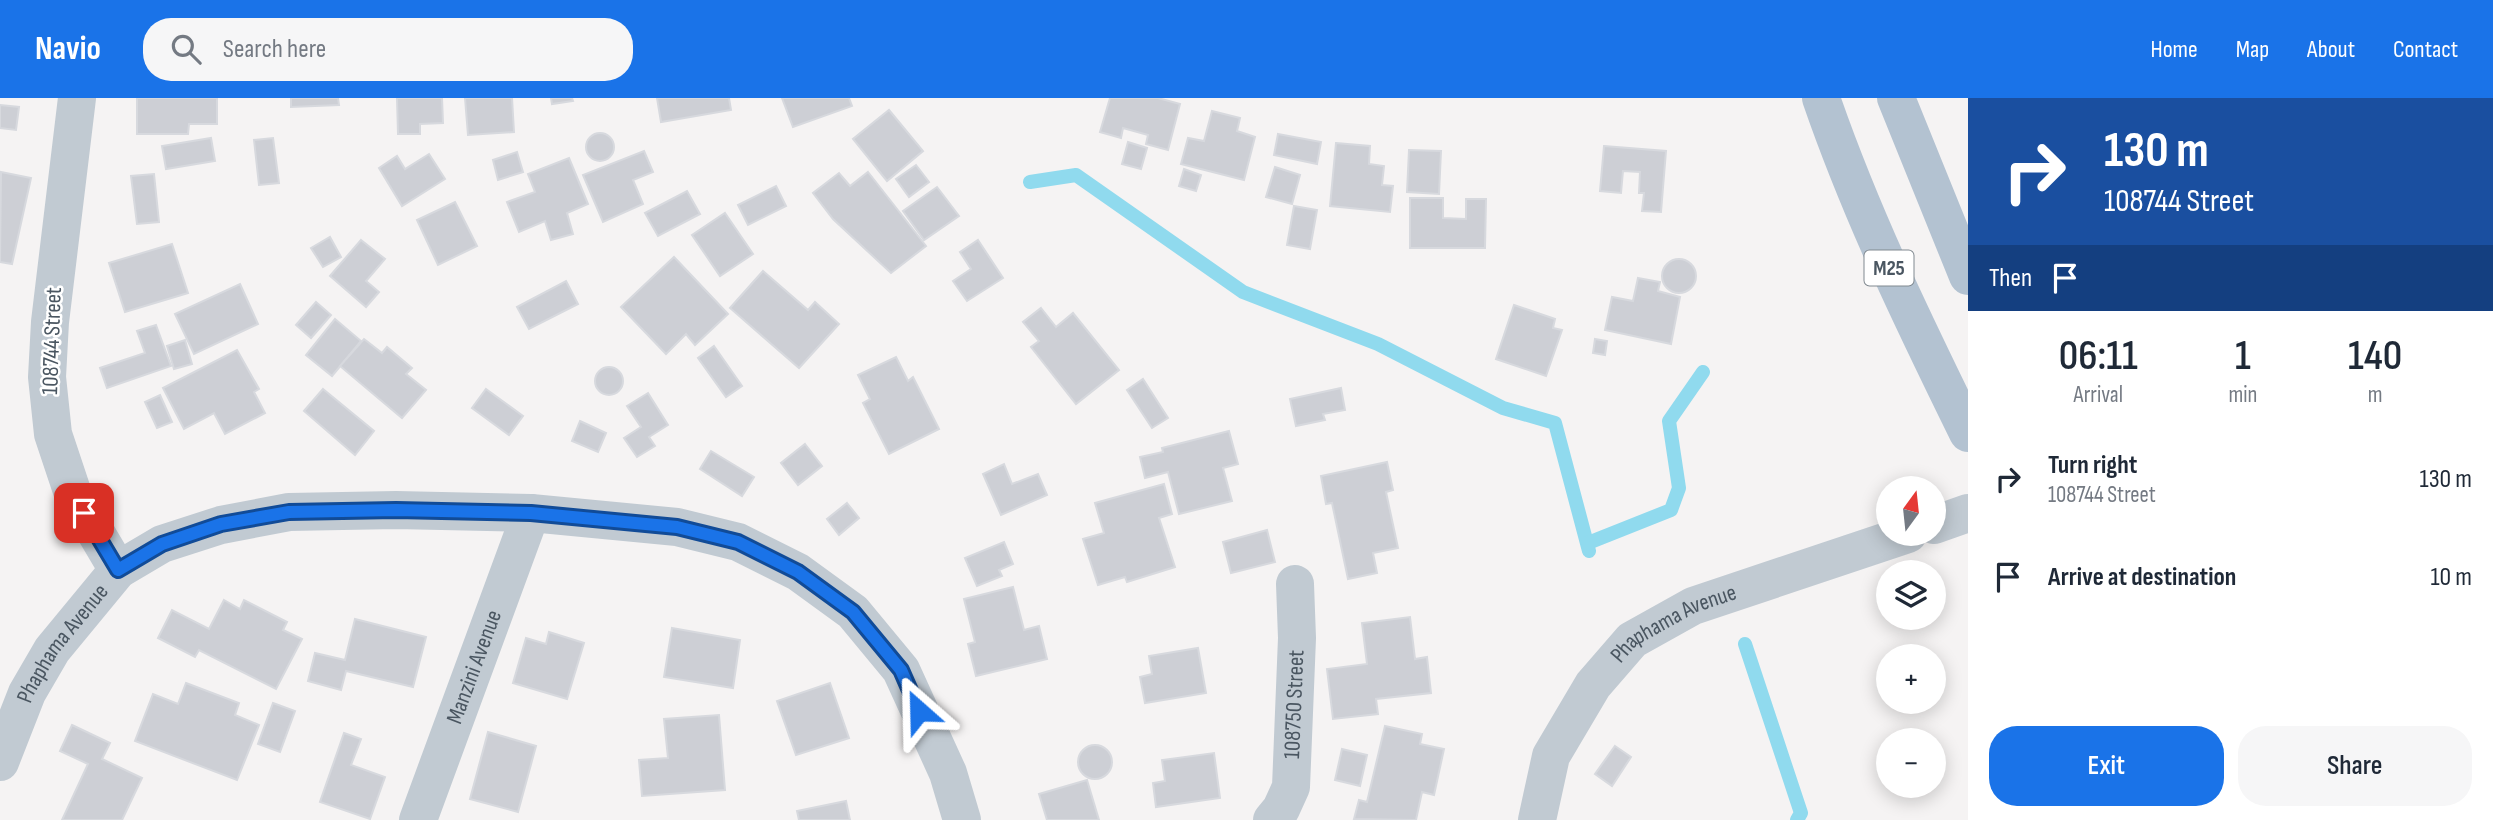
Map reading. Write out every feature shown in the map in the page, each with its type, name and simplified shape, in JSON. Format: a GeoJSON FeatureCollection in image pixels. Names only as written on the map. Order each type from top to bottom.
{"type":"FeatureCollection","features":[{"type":"Feature","properties":{"kind":"main road","name":"M25"},"geometry":{"type":"LineString","coordinates":[[1821,98],[1837,145],[1898,289],[1968,433]]}},
{"type":"Feature","properties":{"kind":"main road"},"geometry":{"type":"LineString","coordinates":[[1896,98],[1968,276]]}},
{"type":"Feature","properties":{"kind":"street","name":"108744 Street"},"geometry":{"type":"LineString","coordinates":[[77,98],[50,322],[47,377],[53,434],[73,494],[118,570]]}},
{"type":"Feature","properties":{"kind":"street","name":"Phaphama Avenue"},"geometry":{"type":"LineString","coordinates":[[0,762],[27,693],[52,650],[118,570],[162,544],[221,524],[289,512],[396,510],[531,513],[677,527],[738,542],[798,572],[853,612],[901,670],[948,774],[962,820]]}},
{"type":"Feature","properties":{"kind":"street","name":"Manzini Avenue"},"geometry":{"type":"LineString","coordinates":[[418,820],[531,513]]}},
{"type":"Feature","properties":{"kind":"street"},"geometry":{"type":"LineString","coordinates":[[1946,521],[1968,513]]}},
{"type":"Feature","properties":{"kind":"street","name":"Phaphama Avenue"},"geometry":{"type":"LineString","coordinates":[[1536,820],[1550,756],[1593,685],[1632,640],[1693,606],[1876,545]]}},
{"type":"Feature","properties":{"kind":"street","name":"108750 Street"},"geometry":{"type":"LineString","coordinates":[[1272,820],[1281,809],[1291,787],[1297,638],[1296,584]]}},
{"type":"Feature","properties":{"kind":"building"},"geometry":{"type":"Polygon","coordinates":[[[137,98],[217,98],[217,124],[189,124],[188,134],[137,134],[137,98]]]}},
{"type":"Feature","properties":{"kind":"building"},"geometry":{"type":"Polygon","coordinates":[[[291,98],[338,98],[339,105],[291,107],[291,98]]]}},
{"type":"Feature","properties":{"kind":"building"},"geometry":{"type":"Polygon","coordinates":[[[397,98],[442,98],[443,123],[420,124],[420,134],[398,134],[397,98]]]}},
{"type":"Feature","properties":{"kind":"building"},"geometry":{"type":"Polygon","coordinates":[[[465,98],[512,98],[514,132],[468,135],[465,98]]]}},
{"type":"Feature","properties":{"kind":"building"},"geometry":{"type":"Polygon","coordinates":[[[551,98],[572,98],[573,101],[552,104],[551,98]]]}},
{"type":"Feature","properties":{"kind":"building"},"geometry":{"type":"Polygon","coordinates":[[[657,98],[729,98],[731,110],[661,122],[657,98]]]}},
{"type":"Feature","properties":{"kind":"building"},"geometry":{"type":"Polygon","coordinates":[[[782,98],[849,98],[852,106],[793,127],[782,98]]]}},
{"type":"Feature","properties":{"kind":"building"},"geometry":{"type":"Polygon","coordinates":[[[1110,98],[1158,98],[1180,104],[1168,150],[1146,144],[1148,135],[1123,128],[1121,138],[1100,132],[1110,98]]]}},
{"type":"Feature","properties":{"kind":"building"},"geometry":{"type":"Polygon","coordinates":[[[0,105],[19,107],[16,130],[0,128],[0,105]]]}},
{"type":"Feature","properties":{"kind":"building"},"geometry":{"type":"Polygon","coordinates":[[[889,110],[923,151],[887,181],[853,139],[889,110]]]}},
{"type":"Feature","properties":{"kind":"building"},"geometry":{"type":"Polygon","coordinates":[[[1212,111],[1240,118],[1237,131],[1255,137],[1244,180],[1181,164],[1188,138],[1204,141],[1212,111]]]}},
{"type":"Feature","properties":{"kind":"building"},"geometry":{"type":"Polygon","coordinates":[[[600,133],[610,137],[614,147],[610,157],[600,161],[590,157],[586,147],[590,137],[600,133]]]}},
{"type":"Feature","properties":{"kind":"building"},"geometry":{"type":"Polygon","coordinates":[[[1278,134],[1321,142],[1317,164],[1274,155],[1278,134]]]}},
{"type":"Feature","properties":{"kind":"building"},"geometry":{"type":"Polygon","coordinates":[[[211,138],[215,161],[166,169],[162,146],[211,138]]]}},
{"type":"Feature","properties":{"kind":"building"},"geometry":{"type":"Polygon","coordinates":[[[273,138],[279,183],[259,185],[254,140],[273,138]]]}},
{"type":"Feature","properties":{"kind":"building"},"geometry":{"type":"Polygon","coordinates":[[[1128,142],[1147,148],[1141,169],[1122,164],[1128,142]]]}},
{"type":"Feature","properties":{"kind":"building"},"geometry":{"type":"Polygon","coordinates":[[[1336,143],[1370,146],[1369,164],[1384,166],[1382,185],[1393,186],[1390,212],[1330,206],[1336,143]]]}},
{"type":"Feature","properties":{"kind":"building"},"geometry":{"type":"Polygon","coordinates":[[[1604,146],[1666,151],[1661,212],[1642,211],[1644,193],[1639,193],[1640,172],[1623,171],[1621,193],[1600,191],[1604,146]]]}},
{"type":"Feature","properties":{"kind":"building"},"geometry":{"type":"Polygon","coordinates":[[[1409,150],[1441,151],[1439,194],[1407,192],[1409,150]]]}},
{"type":"Feature","properties":{"kind":"building"},"geometry":{"type":"Polygon","coordinates":[[[644,151],[653,172],[633,180],[643,204],[603,222],[583,175],[644,151]]]}},
{"type":"Feature","properties":{"kind":"building"},"geometry":{"type":"Polygon","coordinates":[[[517,152],[523,172],[498,180],[493,160],[517,152]]]}},
{"type":"Feature","properties":{"kind":"building"},"geometry":{"type":"Polygon","coordinates":[[[429,154],[445,179],[402,206],[379,168],[397,156],[405,169],[429,154]]]}},
{"type":"Feature","properties":{"kind":"building"},"geometry":{"type":"Polygon","coordinates":[[[569,158],[588,204],[567,213],[573,234],[551,240],[545,221],[519,232],[507,202],[535,192],[528,174],[569,158]]]}},
{"type":"Feature","properties":{"kind":"building"},"geometry":{"type":"Polygon","coordinates":[[[916,165],[929,182],[909,197],[896,179],[916,165]]]}},
{"type":"Feature","properties":{"kind":"building"},"geometry":{"type":"Polygon","coordinates":[[[1275,167],[1300,175],[1292,204],[1266,197],[1275,167]]]}},
{"type":"Feature","properties":{"kind":"building"},"geometry":{"type":"Polygon","coordinates":[[[1184,169],[1201,175],[1196,191],[1179,186],[1184,169]]]}},
{"type":"Feature","properties":{"kind":"building"},"geometry":{"type":"Polygon","coordinates":[[[1,172],[31,178],[12,264],[0,262],[1,172]]]}},
{"type":"Feature","properties":{"kind":"building"},"geometry":{"type":"Polygon","coordinates":[[[868,172],[926,246],[891,273],[833,219],[813,193],[839,173],[850,186],[868,172]]]}},
{"type":"Feature","properties":{"kind":"building"},"geometry":{"type":"Polygon","coordinates":[[[154,174],[159,222],[137,224],[131,176],[154,174]]]}},
{"type":"Feature","properties":{"kind":"building"},"geometry":{"type":"Polygon","coordinates":[[[776,186],[786,206],[748,225],[738,205],[776,186]]]}},
{"type":"Feature","properties":{"kind":"building"},"geometry":{"type":"Polygon","coordinates":[[[937,187],[959,216],[924,240],[903,211],[937,187]]]}},
{"type":"Feature","properties":{"kind":"building"},"geometry":{"type":"Polygon","coordinates":[[[687,191],[700,214],[658,236],[645,213],[687,191]]]}},
{"type":"Feature","properties":{"kind":"building"},"geometry":{"type":"Polygon","coordinates":[[[1410,198],[1443,198],[1443,218],[1466,219],[1466,199],[1486,199],[1485,248],[1410,248],[1410,198]]]}},
{"type":"Feature","properties":{"kind":"building"},"geometry":{"type":"Polygon","coordinates":[[[455,202],[477,246],[438,265],[417,220],[455,202]]]}},
{"type":"Feature","properties":{"kind":"building"},"geometry":{"type":"Polygon","coordinates":[[[1294,206],[1317,210],[1310,249],[1287,245],[1294,206]]]}},
{"type":"Feature","properties":{"kind":"building"},"geometry":{"type":"Polygon","coordinates":[[[725,213],[753,254],[720,276],[692,235],[725,213]]]}},
{"type":"Feature","properties":{"kind":"building"},"geometry":{"type":"Polygon","coordinates":[[[330,237],[341,257],[323,267],[311,248],[330,237]]]}},
{"type":"Feature","properties":{"kind":"building"},"geometry":{"type":"Polygon","coordinates":[[[361,240],[385,259],[366,281],[379,292],[366,307],[330,276],[361,240]]]}},
{"type":"Feature","properties":{"kind":"building"},"geometry":{"type":"Polygon","coordinates":[[[978,240],[1003,278],[967,301],[953,281],[971,269],[960,252],[978,240]]]}},
{"type":"Feature","properties":{"kind":"building"},"geometry":{"type":"Polygon","coordinates":[[[172,244],[188,293],[125,312],[109,263],[172,244]]]}},
{"type":"Feature","properties":{"kind":"building"},"geometry":{"type":"Polygon","coordinates":[[[674,257],[728,314],[695,345],[686,334],[666,354],[621,307],[674,257]]]}},
{"type":"Feature","properties":{"kind":"building"},"geometry":{"type":"Polygon","coordinates":[[[1679,259],[1691,264],[1696,276],[1691,288],[1679,293],[1667,288],[1662,276],[1667,264],[1679,259]]]}},
{"type":"Feature","properties":{"kind":"building"},"geometry":{"type":"Polygon","coordinates":[[[763,271],[808,310],[815,302],[839,324],[799,368],[730,308],[763,271]]]}},
{"type":"Feature","properties":{"kind":"building"},"geometry":{"type":"Polygon","coordinates":[[[1638,278],[1660,282],[1658,291],[1680,297],[1671,344],[1605,330],[1612,297],[1633,301],[1638,278]]]}},
{"type":"Feature","properties":{"kind":"building"},"geometry":{"type":"Polygon","coordinates":[[[566,281],[578,304],[529,329],[517,307],[566,281]]]}},
{"type":"Feature","properties":{"kind":"building"},"geometry":{"type":"Polygon","coordinates":[[[240,284],[258,324],[194,354],[175,314],[240,284]]]}},
{"type":"Feature","properties":{"kind":"building"},"geometry":{"type":"Polygon","coordinates":[[[316,302],[331,315],[311,338],[296,325],[316,302]]]}},
{"type":"Feature","properties":{"kind":"building"},"geometry":{"type":"Polygon","coordinates":[[[1514,305],[1555,319],[1553,328],[1562,330],[1546,376],[1496,359],[1514,305]]]}},
{"type":"Feature","properties":{"kind":"building"},"geometry":{"type":"Polygon","coordinates":[[[1041,308],[1056,327],[1073,313],[1119,370],[1076,404],[1031,347],[1039,341],[1023,322],[1041,308]]]}},
{"type":"Feature","properties":{"kind":"building"},"geometry":{"type":"Polygon","coordinates":[[[335,319],[361,341],[332,376],[306,355],[335,319]]]}},
{"type":"Feature","properties":{"kind":"building"},"geometry":{"type":"Polygon","coordinates":[[[156,325],[171,366],[107,388],[100,368],[145,353],[137,331],[156,325]]]}},
{"type":"Feature","properties":{"kind":"building"},"geometry":{"type":"Polygon","coordinates":[[[364,339],[382,353],[387,347],[412,368],[406,374],[426,390],[402,418],[340,366],[364,339]]]}},
{"type":"Feature","properties":{"kind":"building"},"geometry":{"type":"Polygon","coordinates":[[[1595,339],[1607,341],[1605,355],[1593,353],[1595,339]]]}},
{"type":"Feature","properties":{"kind":"building"},"geometry":{"type":"Polygon","coordinates":[[[185,340],[192,364],[174,369],[167,346],[185,340]]]}},
{"type":"Feature","properties":{"kind":"building"},"geometry":{"type":"Polygon","coordinates":[[[714,346],[742,386],[726,397],[698,358],[714,346]]]}},
{"type":"Feature","properties":{"kind":"building"},"geometry":{"type":"Polygon","coordinates":[[[237,350],[259,389],[254,392],[265,413],[225,434],[214,413],[184,429],[163,388],[237,350]]]}},
{"type":"Feature","properties":{"kind":"building"},"geometry":{"type":"Polygon","coordinates":[[[896,357],[908,381],[913,377],[939,429],[889,454],[863,403],[870,399],[858,375],[896,357]]]}},
{"type":"Feature","properties":{"kind":"building"},"geometry":{"type":"Polygon","coordinates":[[[609,367],[619,371],[623,381],[619,391],[609,395],[599,391],[595,381],[599,371],[609,367]]]}},
{"type":"Feature","properties":{"kind":"building"},"geometry":{"type":"Polygon","coordinates":[[[1143,379],[1168,418],[1152,428],[1127,390],[1143,379]]]}},
{"type":"Feature","properties":{"kind":"building"},"geometry":{"type":"Polygon","coordinates":[[[1341,388],[1345,410],[1323,414],[1325,420],[1296,426],[1290,399],[1341,388]]]}},
{"type":"Feature","properties":{"kind":"building"},"geometry":{"type":"Polygon","coordinates":[[[323,389],[374,431],[355,455],[304,411],[323,389]]]}},
{"type":"Feature","properties":{"kind":"building"},"geometry":{"type":"Polygon","coordinates":[[[486,389],[523,416],[509,435],[472,408],[486,389]]]}},
{"type":"Feature","properties":{"kind":"building"},"geometry":{"type":"Polygon","coordinates":[[[648,393],[668,425],[649,437],[655,446],[637,457],[624,438],[641,427],[627,406],[648,393]]]}},
{"type":"Feature","properties":{"kind":"building"},"geometry":{"type":"Polygon","coordinates":[[[160,395],[172,422],[157,428],[145,402],[160,395]]]}},
{"type":"Feature","properties":{"kind":"building"},"geometry":{"type":"Polygon","coordinates":[[[580,421],[606,433],[598,452],[572,441],[580,421]]]}},
{"type":"Feature","properties":{"kind":"building"},"geometry":{"type":"Polygon","coordinates":[[[1229,431],[1238,464],[1223,468],[1232,501],[1179,514],[1168,472],[1145,478],[1140,457],[1163,452],[1162,448],[1229,431]]]}},
{"type":"Feature","properties":{"kind":"building"},"geometry":{"type":"Polygon","coordinates":[[[805,444],[822,466],[798,485],[781,463],[805,444]]]}},
{"type":"Feature","properties":{"kind":"building"},"geometry":{"type":"Polygon","coordinates":[[[711,451],[754,477],[742,496],[700,469],[711,451]]]}},
{"type":"Feature","properties":{"kind":"building"},"geometry":{"type":"Polygon","coordinates":[[[1387,462],[1393,490],[1386,492],[1398,548],[1373,553],[1377,573],[1348,579],[1332,503],[1326,504],[1321,476],[1387,462]]]}},
{"type":"Feature","properties":{"kind":"building"},"geometry":{"type":"Polygon","coordinates":[[[1004,464],[1012,484],[1038,474],[1047,495],[1001,515],[983,474],[1004,464]]]}},
{"type":"Feature","properties":{"kind":"building"},"geometry":{"type":"Polygon","coordinates":[[[1164,484],[1172,514],[1159,518],[1175,567],[1127,582],[1125,577],[1098,585],[1083,539],[1104,533],[1095,503],[1164,484]]]}},
{"type":"Feature","properties":{"kind":"building"},"geometry":{"type":"Polygon","coordinates":[[[847,503],[859,518],[839,535],[827,519],[847,503]]]}},
{"type":"Feature","properties":{"kind":"building"},"geometry":{"type":"Polygon","coordinates":[[[1267,530],[1275,562],[1231,573],[1223,542],[1267,530]]]}},
{"type":"Feature","properties":{"kind":"building"},"geometry":{"type":"Polygon","coordinates":[[[1004,542],[1013,564],[999,570],[1002,576],[977,586],[965,558],[1004,542]]]}},
{"type":"Feature","properties":{"kind":"building"},"geometry":{"type":"Polygon","coordinates":[[[1013,587],[1024,630],[1039,626],[1047,659],[976,676],[968,644],[975,642],[964,599],[1013,587]]]}},
{"type":"Feature","properties":{"kind":"building"},"geometry":{"type":"Polygon","coordinates":[[[224,600],[240,609],[244,600],[287,622],[283,630],[302,639],[276,689],[199,650],[195,657],[158,638],[172,610],[209,629],[224,600]]]}},
{"type":"Feature","properties":{"kind":"building"},"geometry":{"type":"Polygon","coordinates":[[[1410,617],[1415,659],[1427,657],[1431,693],[1376,699],[1378,714],[1333,719],[1327,669],[1367,664],[1362,623],[1410,617]]]}},
{"type":"Feature","properties":{"kind":"building"},"geometry":{"type":"Polygon","coordinates":[[[355,619],[426,637],[413,687],[346,671],[341,690],[308,681],[315,653],[345,660],[355,619]]]}},
{"type":"Feature","properties":{"kind":"building"},"geometry":{"type":"Polygon","coordinates":[[[672,628],[740,640],[733,688],[664,677],[672,628]]]}},
{"type":"Feature","properties":{"kind":"building"},"geometry":{"type":"Polygon","coordinates":[[[549,632],[584,643],[567,699],[513,683],[526,638],[546,644],[549,632]]]}},
{"type":"Feature","properties":{"kind":"building"},"geometry":{"type":"Polygon","coordinates":[[[1198,648],[1206,693],[1145,703],[1140,677],[1152,674],[1149,656],[1198,648]]]}},
{"type":"Feature","properties":{"kind":"building"},"geometry":{"type":"Polygon","coordinates":[[[186,683],[239,703],[235,715],[259,725],[237,780],[135,741],[153,694],[178,704],[186,683]]]}},
{"type":"Feature","properties":{"kind":"building"},"geometry":{"type":"Polygon","coordinates":[[[830,683],[849,738],[796,755],[777,701],[830,683]]]}},
{"type":"Feature","properties":{"kind":"building"},"geometry":{"type":"Polygon","coordinates":[[[273,703],[295,711],[280,752],[258,744],[273,703]]]}},
{"type":"Feature","properties":{"kind":"building"},"geometry":{"type":"Polygon","coordinates":[[[719,715],[725,790],[642,796],[639,760],[668,758],[664,719],[719,715]]]}},
{"type":"Feature","properties":{"kind":"building"},"geometry":{"type":"Polygon","coordinates":[[[72,725],[110,743],[102,759],[142,778],[122,820],[62,820],[88,764],[60,751],[72,725]]]}},
{"type":"Feature","properties":{"kind":"building"},"geometry":{"type":"Polygon","coordinates":[[[1385,726],[1422,734],[1420,744],[1444,749],[1434,795],[1422,792],[1416,820],[1354,819],[1359,800],[1367,802],[1385,726]]]}},
{"type":"Feature","properties":{"kind":"building"},"geometry":{"type":"Polygon","coordinates":[[[488,732],[536,746],[518,812],[470,799],[488,732]]]}},
{"type":"Feature","properties":{"kind":"building"},"geometry":{"type":"Polygon","coordinates":[[[344,733],[361,739],[351,765],[385,777],[370,819],[320,802],[344,733]]]}},
{"type":"Feature","properties":{"kind":"building"},"geometry":{"type":"Polygon","coordinates":[[[1095,745],[1107,750],[1112,762],[1107,774],[1095,779],[1083,774],[1078,762],[1083,750],[1095,745]]]}},
{"type":"Feature","properties":{"kind":"building"},"geometry":{"type":"Polygon","coordinates":[[[1615,746],[1631,757],[1612,786],[1595,774],[1615,746]]]}},
{"type":"Feature","properties":{"kind":"building"},"geometry":{"type":"Polygon","coordinates":[[[1342,749],[1367,755],[1360,786],[1335,780],[1342,749]]]}},
{"type":"Feature","properties":{"kind":"building"},"geometry":{"type":"Polygon","coordinates":[[[1214,753],[1220,798],[1156,807],[1153,783],[1165,781],[1162,760],[1214,753]]]}},
{"type":"Feature","properties":{"kind":"building"},"geometry":{"type":"Polygon","coordinates":[[[1087,780],[1099,820],[1047,820],[1039,794],[1087,780]]]}},
{"type":"Feature","properties":{"kind":"building"},"geometry":{"type":"Polygon","coordinates":[[[846,801],[850,820],[799,820],[797,811],[846,801]]]}},
{"type":"Feature","properties":{"kind":"waterway"},"geometry":{"type":"LineString","coordinates":[[1030,182],[1076,175],[1243,292],[1378,344],[1503,408],[1555,423],[1589,551]]}},
{"type":"Feature","properties":{"kind":"waterway"},"geometry":{"type":"LineString","coordinates":[[1588,543],[1671,510],[1679,488],[1669,421],[1703,372]]}},
{"type":"Feature","properties":{"kind":"waterway"},"geometry":{"type":"LineString","coordinates":[[1745,644],[1801,813],[1797,820]]}},
{"type":"Feature","properties":{"kind":"route"},"geometry":{"type":"LineString","coordinates":[[84,513],[118,570],[162,544],[221,524],[289,512],[396,510],[531,513],[677,527],[738,542],[798,572],[853,612],[901,670],[919,711]]}}]}
